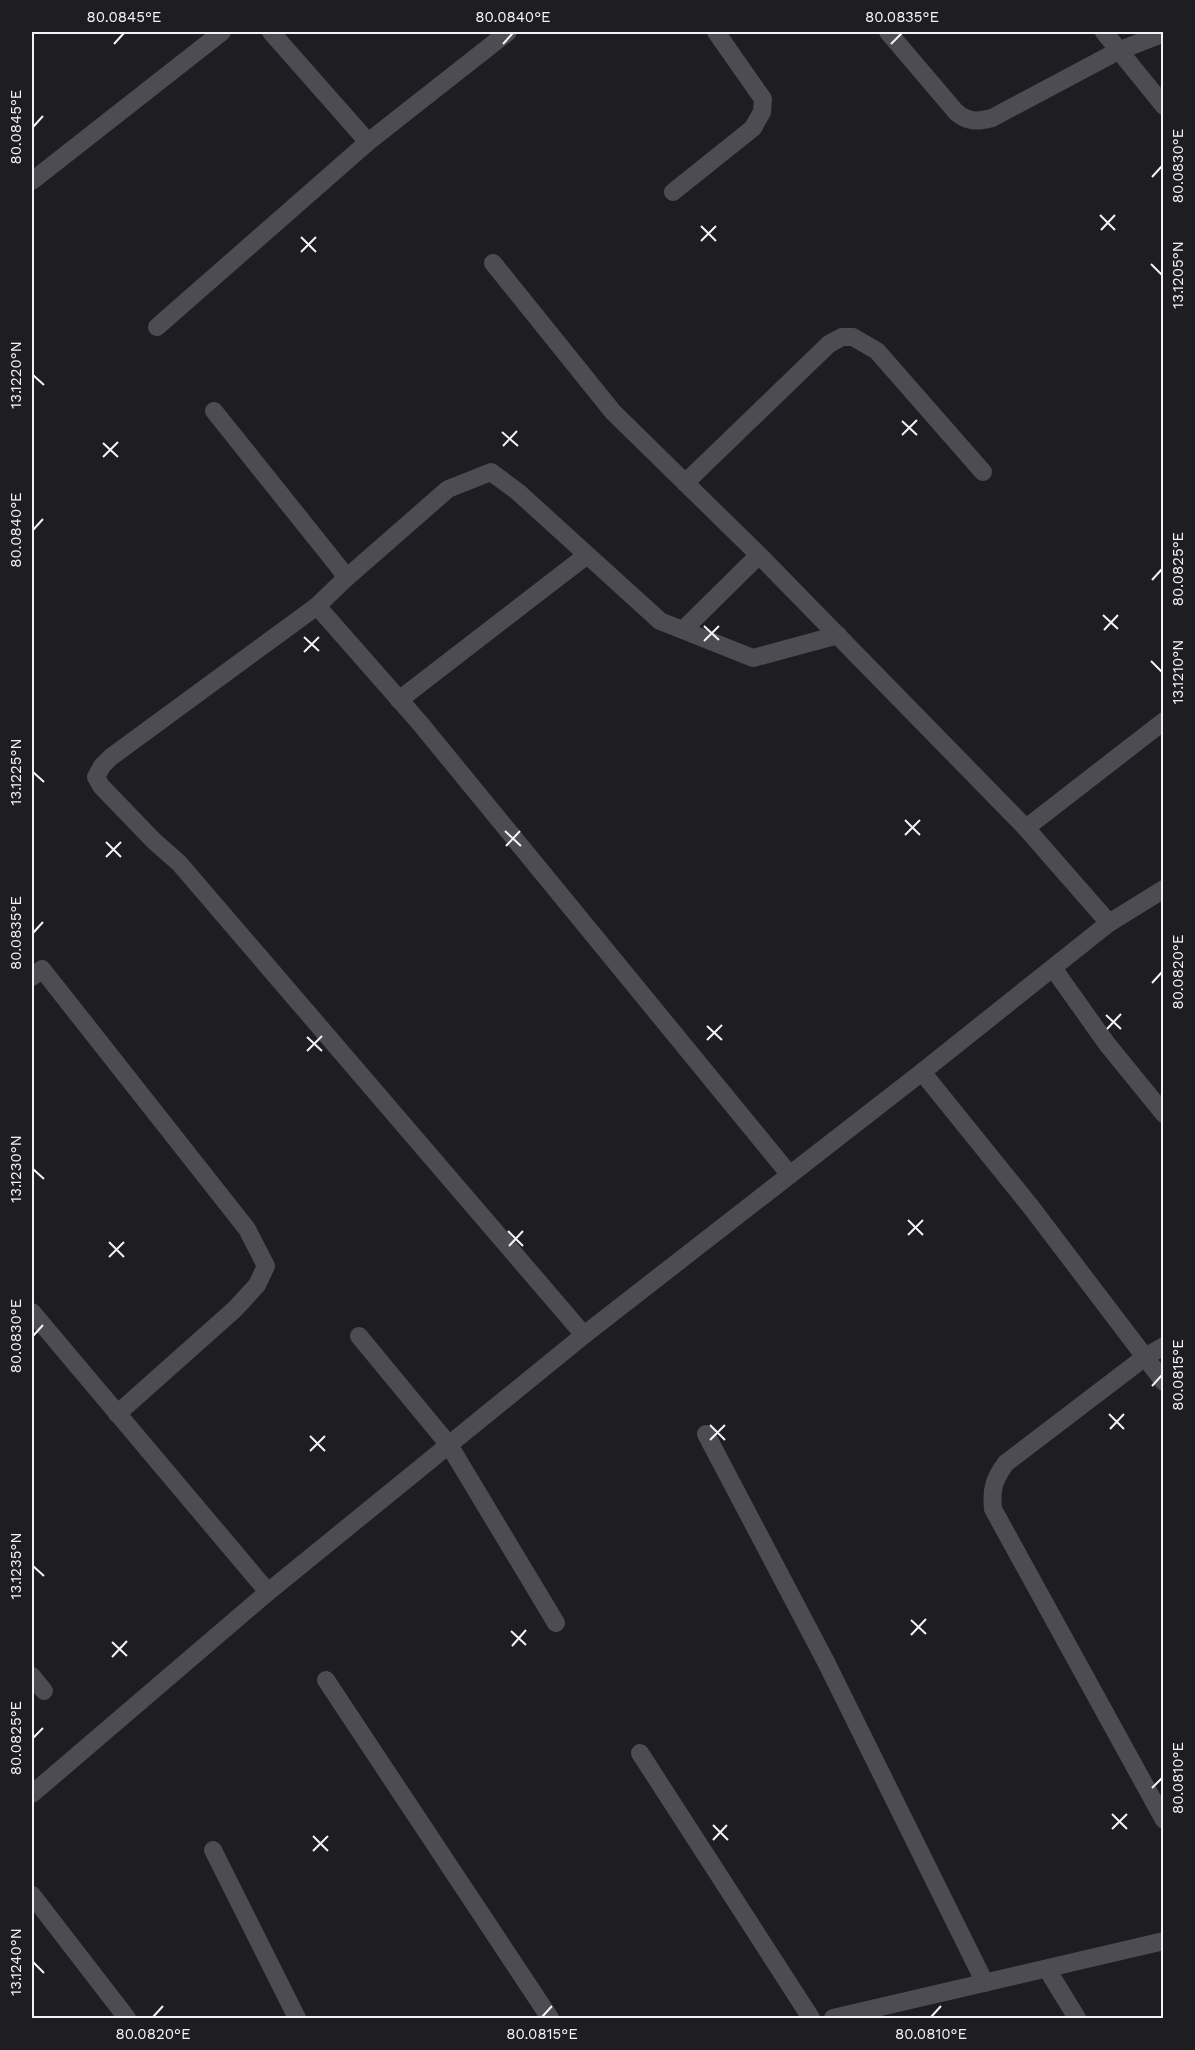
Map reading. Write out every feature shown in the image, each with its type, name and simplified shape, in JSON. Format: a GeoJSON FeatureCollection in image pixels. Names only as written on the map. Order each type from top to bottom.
{"type":"FeatureCollection","features":[{"type":"Feature","properties":{"kind":"street"},"geometry":{"type":"LineString","coordinates":[[32,181],[222,32]]}},
{"type":"Feature","properties":{"kind":"street"},"geometry":{"type":"LineString","coordinates":[[271,32],[368,142]]}},
{"type":"Feature","properties":{"kind":"street"},"geometry":{"type":"LineString","coordinates":[[158,327],[368,142],[508,32]]}},
{"type":"Feature","properties":{"kind":"street"},"geometry":{"type":"LineString","coordinates":[[673,192],[753,128],[762,112],[763,99],[716,32]]}},
{"type":"Feature","properties":{"kind":"street"},"geometry":{"type":"LineString","coordinates":[[888,32],[956,112],[962,118],[972,121],[992,118],[1118,51],[1164,33]]}},
{"type":"Feature","properties":{"kind":"street"},"geometry":{"type":"LineString","coordinates":[[1104,32],[1164,106]]}},
{"type":"Feature","properties":{"kind":"street"},"geometry":{"type":"LineString","coordinates":[[493,263],[613,412],[759,555],[1026,828],[1110,923]]}},
{"type":"Feature","properties":{"kind":"street"},"geometry":{"type":"LineString","coordinates":[[685,483],[829,345],[842,337],[853,337],[877,351],[983,472]]}},
{"type":"Feature","properties":{"kind":"street"},"geometry":{"type":"LineString","coordinates":[[214,411],[338,566],[343,573],[344,580]]}},
{"type":"Feature","properties":{"kind":"street"},"geometry":{"type":"LineString","coordinates":[[584,1335],[179,863],[154,841],[101,786],[96,777],[111,757],[317,606],[448,489],[492,472],[518,492],[660,621],[753,658],[838,635]]}},
{"type":"Feature","properties":{"kind":"street"},"geometry":{"type":"LineString","coordinates":[[399,700],[587,555]]}},
{"type":"Feature","properties":{"kind":"street"},"geometry":{"type":"LineString","coordinates":[[683,630],[759,555]]}},
{"type":"Feature","properties":{"kind":"street"},"geometry":{"type":"LineString","coordinates":[[317,606],[399,700],[790,1175]]}},
{"type":"Feature","properties":{"kind":"street"},"geometry":{"type":"LineString","coordinates":[[1026,828],[1164,721]]}},
{"type":"Feature","properties":{"kind":"street"},"geometry":{"type":"LineString","coordinates":[[32,1794],[268,1593],[584,1335],[1110,923],[1164,888]]}},
{"type":"Feature","properties":{"kind":"street"},"geometry":{"type":"LineString","coordinates":[[1053,968],[1107,1044],[1164,1114]]}},
{"type":"Feature","properties":{"kind":"street"},"geometry":{"type":"LineString","coordinates":[[32,977],[42,969],[246,1229],[266,1266],[257,1285],[235,1309],[117,1414]]}},
{"type":"Feature","properties":{"kind":"street"},"geometry":{"type":"LineString","coordinates":[[922,1072],[1031,1207],[1164,1382]]}},
{"type":"Feature","properties":{"kind":"street"},"geometry":{"type":"LineString","coordinates":[[32,1312],[268,1593]]}},
{"type":"Feature","properties":{"kind":"street"},"geometry":{"type":"LineString","coordinates":[[359,1336],[449,1445],[556,1623]]}},
{"type":"Feature","properties":{"kind":"street"},"geometry":{"type":"LineString","coordinates":[[1164,1346],[1146,1357],[1006,1463],[995,1477],[991,1492],[993,1509],[1164,1820]]}},
{"type":"Feature","properties":{"kind":"street"},"geometry":{"type":"LineString","coordinates":[[706,1434],[826,1662],[985,1983]]}},
{"type":"Feature","properties":{"kind":"street"},"geometry":{"type":"LineString","coordinates":[[32,1676],[44,1691]]}},
{"type":"Feature","properties":{"kind":"street"},"geometry":{"type":"LineString","coordinates":[[326,1680],[550,2019]]}},
{"type":"Feature","properties":{"kind":"street"},"geometry":{"type":"LineString","coordinates":[[640,1753],[811,2019]]}},
{"type":"Feature","properties":{"kind":"street"},"geometry":{"type":"LineString","coordinates":[[213,1850],[297,2019]]}},
{"type":"Feature","properties":{"kind":"street"},"geometry":{"type":"LineString","coordinates":[[32,1895],[127,2019]]}},
{"type":"Feature","properties":{"kind":"street"},"geometry":{"type":"LineString","coordinates":[[833,2019],[1164,1941]]}},
{"type":"Feature","properties":{"kind":"street"},"geometry":{"type":"LineString","coordinates":[[1047,1969],[1077,2019]]}}]}
